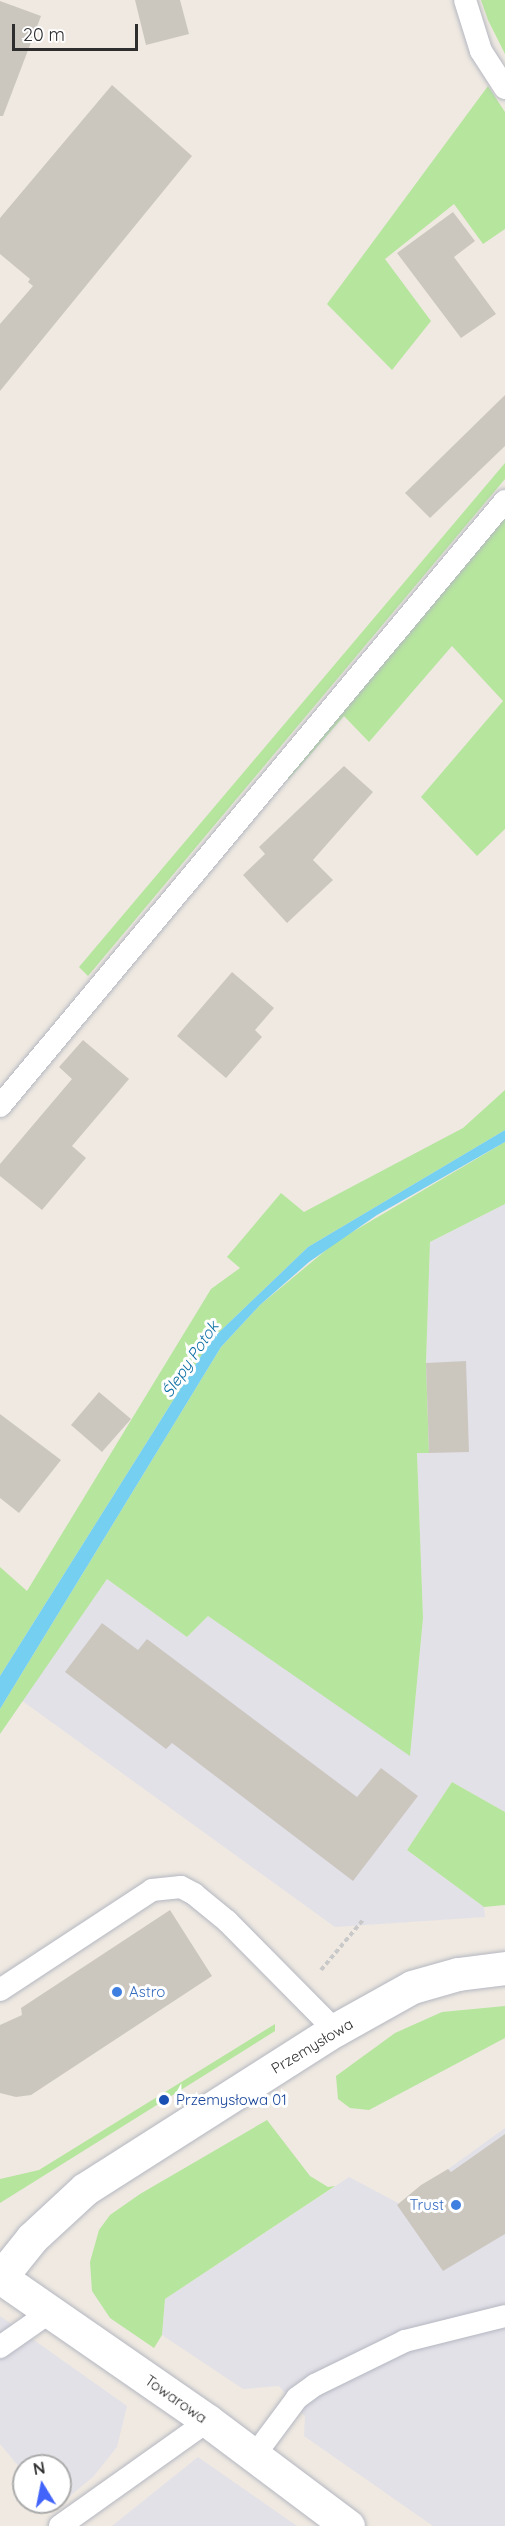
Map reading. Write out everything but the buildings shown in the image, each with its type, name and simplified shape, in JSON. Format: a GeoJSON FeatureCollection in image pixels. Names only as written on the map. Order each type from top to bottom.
{"type":"FeatureCollection","features":[{"type":"Feature","properties":{"kind":"street","name":"Przemysłowa"},"geometry":{"type":"LineString","coordinates":[[0,2277],[32,2238],[85,2189],[335,2030],[412,1988],[458,1974],[505,1968]]}},
{"type":"Feature","properties":{"kind":"street","name":"Towarowa"},"geometry":{"type":"LineString","coordinates":[[0,2277],[208,2421],[348,2526]]}},
{"type":"Feature","properties":{"kind":"lane"},"geometry":{"type":"LineString","coordinates":[[465,0],[481,51],[505,88]]}},
{"type":"Feature","properties":{"kind":"lane"},"geometry":{"type":"LineString","coordinates":[[0,1106],[505,501]]}},
{"type":"Feature","properties":{"kind":"lane"},"geometry":{"type":"LineString","coordinates":[[0,1990],[152,1890],[181,1887],[194,1894],[227,1922],[335,2030]]}},
{"type":"Feature","properties":{"kind":"lane"},"geometry":{"type":"LineString","coordinates":[[0,2347],[50,2312]]}},
{"type":"Feature","properties":{"kind":"lane"},"geometry":{"type":"LineString","coordinates":[[254,2456],[297,2398],[315,2385],[405,2341],[505,2316]]}},
{"type":"Feature","properties":{"kind":"lane"},"geometry":{"type":"LineString","coordinates":[[60,2526],[208,2421]]}},
{"type":"Feature","properties":{"kind":"shaded area"},"geometry":{"type":"Polygon","coordinates":[[[505,1204],[505,1812],[452,1782],[407,1850],[484,1907],[485,1917],[335,1927],[21,1700],[107,1579],[187,1637],[208,1616],[410,1755],[423,1618],[417,1453],[429,1453],[426,1363],[430,1242],[505,1204]]]}},
{"type":"Feature","properties":{"kind":"shaded area"},"geometry":{"type":"Polygon","coordinates":[[[505,2128],[505,2526],[433,2526],[304,2436],[305,2416],[279,2386],[243,2389],[162,2335],[165,2299],[349,2177],[400,2204],[505,2128]]]}},
{"type":"Feature","properties":{"kind":"shaded area"},"geometry":{"type":"Polygon","coordinates":[[[0,2316],[127,2406],[117,2447],[93,2477],[72,2494],[72,2454],[12,2454],[12,2458],[0,2444],[0,2316]]]}},
{"type":"Feature","properties":{"kind":"shaded area"},"geometry":{"type":"Polygon","coordinates":[[[198,2457],[297,2526],[112,2526],[198,2457]]]}},
{"type":"Feature","properties":{"kind":"green space"},"geometry":{"type":"Polygon","coordinates":[[[481,0],[505,0],[505,54],[488,20],[481,0]]]}},
{"type":"Feature","properties":{"kind":"green space"},"geometry":{"type":"Polygon","coordinates":[[[488,86],[505,112],[505,229],[483,244],[454,204],[385,259],[431,321],[392,370],[327,304],[488,86]]]}},
{"type":"Feature","properties":{"kind":"green space"},"geometry":{"type":"Polygon","coordinates":[[[505,463],[505,479],[88,976],[79,967],[505,463]]]}},
{"type":"Feature","properties":{"kind":"green space"},"geometry":{"type":"Polygon","coordinates":[[[505,511],[505,829],[477,856],[421,797],[503,701],[452,646],[369,742],[344,716],[289,779],[284,777],[505,511]]]}},
{"type":"Feature","properties":{"kind":"green space"},"geometry":{"type":"Polygon","coordinates":[[[505,1090],[505,1130],[308,1247],[211,1340],[0,1676],[0,1567],[27,1591],[211,1289],[240,1268],[227,1257],[281,1193],[304,1212],[463,1128],[505,1090]]]}},
{"type":"Feature","properties":{"kind":"green space"},"geometry":{"type":"Polygon","coordinates":[[[505,1142],[505,1204],[430,1242],[426,1363],[429,1453],[417,1453],[423,1618],[410,1756],[208,1616],[187,1637],[107,1579],[0,1734],[0,1709],[221,1347],[260,1305],[337,1241],[505,1142]]]}},
{"type":"Feature","properties":{"kind":"green space"},"geometry":{"type":"Polygon","coordinates":[[[452,1782],[505,1812],[505,1905],[484,1907],[407,1850],[452,1782]]]}},
{"type":"Feature","properties":{"kind":"green space"},"geometry":{"type":"Polygon","coordinates":[[[505,2006],[505,2038],[369,2110],[350,2108],[338,2099],[336,2076],[395,2033],[442,2012],[505,2006]]]}},
{"type":"Feature","properties":{"kind":"green space"},"geometry":{"type":"Polygon","coordinates":[[[275,2024],[275,2031],[0,2203],[0,2179],[39,2170],[275,2024]]]}},
{"type":"Feature","properties":{"kind":"green space"},"geometry":{"type":"Polygon","coordinates":[[[267,2120],[310,2176],[328,2187],[335,2186],[165,2299],[162,2335],[154,2348],[110,2318],[92,2291],[90,2262],[99,2230],[110,2215],[140,2194],[267,2120]]]}},
{"type":"Feature","properties":{"kind":"water"},"geometry":{"type":"Polygon","coordinates":[[[505,1130],[505,1142],[377,1215],[309,1262],[260,1305],[221,1347],[0,1709],[0,1676],[211,1340],[308,1247],[505,1130]]]}},
{"type":"Feature","properties":{"kind":"place","name":"Astro"},"geometry":{"type":"Point","coordinates":[117,1992]}},
{"type":"Feature","properties":{"kind":"place","name":"Przemysłowa 01"},"geometry":{"type":"Point","coordinates":[164,2100]}},
{"type":"Feature","properties":{"kind":"place","name":"Trust"},"geometry":{"type":"Point","coordinates":[456,2205]}},
{"type":"Feature","properties":{"kind":"water label","name":"Ślepy Potok"},"geometry":{"type":"Point","coordinates":[190,1359]}}]}
